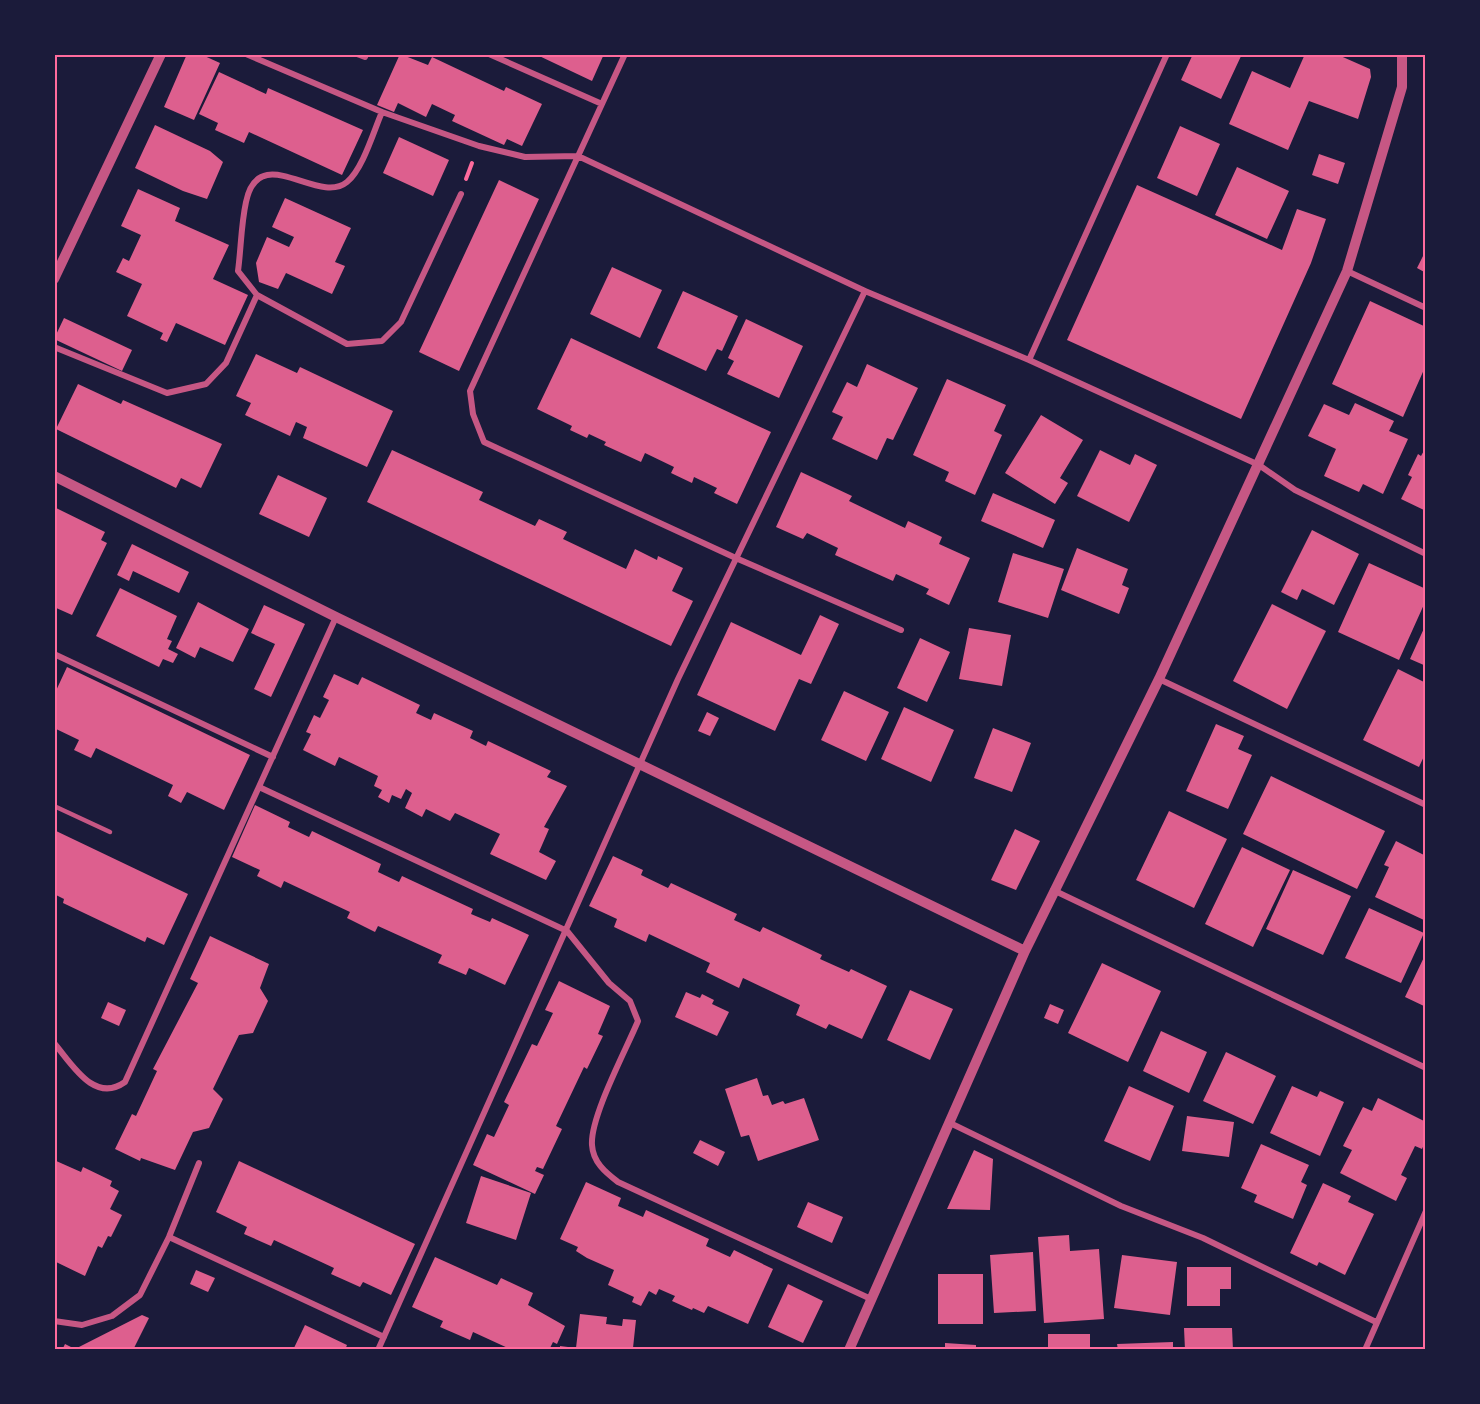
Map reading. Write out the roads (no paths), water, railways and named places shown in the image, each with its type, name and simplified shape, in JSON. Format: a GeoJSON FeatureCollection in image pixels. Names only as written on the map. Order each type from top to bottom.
{"type":"FeatureCollection","features":[{"type":"Feature","properties":{"kind":"street"},"geometry":{"type":"LineString","coordinates":[[54,279],[161,54]]}},
{"type":"Feature","properties":{"kind":"street"},"geometry":{"type":"LineString","coordinates":[[246,54],[382,112],[479,146],[525,157],[578,156],[865,291],[1029,360],[1259,465],[1295,490],[1426,555]]}},
{"type":"Feature","properties":{"kind":"street"},"geometry":{"type":"LineString","coordinates":[[267,62],[272,54]]}},
{"type":"Feature","properties":{"kind":"street"},"geometry":{"type":"LineString","coordinates":[[357,54],[365,57],[366,54]]}},
{"type":"Feature","properties":{"kind":"street"},"geometry":{"type":"LineString","coordinates":[[489,54],[602,104]]}},
{"type":"Feature","properties":{"kind":"street"},"geometry":{"type":"LineString","coordinates":[[626,54],[470,391],[473,414],[484,442],[738,559],[901,630]]}},
{"type":"Feature","properties":{"kind":"street"},"geometry":{"type":"LineString","coordinates":[[1029,360],[1167,54]]}},
{"type":"Feature","properties":{"kind":"street"},"geometry":{"type":"LineString","coordinates":[[849,1350],[948,1122],[1053,890],[1159,679],[1347,271],[1402,87],[1402,54]]}},
{"type":"Feature","properties":{"kind":"street"},"geometry":{"type":"LineString","coordinates":[[382,112],[357,169],[347,182],[332,188],[273,174],[258,180],[252,187],[246,202],[238,271],[257,295],[347,344],[382,341],[401,322],[461,194]]}},
{"type":"Feature","properties":{"kind":"street"},"geometry":{"type":"LineString","coordinates":[[1347,271],[1426,308]]}},
{"type":"Feature","properties":{"kind":"street"},"geometry":{"type":"LineString","coordinates":[[378,1350],[567,931],[640,763],[865,291]]}},
{"type":"Feature","properties":{"kind":"street"},"geometry":{"type":"LineString","coordinates":[[54,346],[167,393],[206,384],[226,363],[257,295]]}},
{"type":"Feature","properties":{"kind":"street"},"geometry":{"type":"LineString","coordinates":[[54,476],[336,617],[1025,951]]}},
{"type":"Feature","properties":{"kind":"street"},"geometry":{"type":"LineString","coordinates":[[54,1043],[87,1082],[98,1088],[116,1089],[125,1082],[336,617]]}},
{"type":"Feature","properties":{"kind":"street"},"geometry":{"type":"LineString","coordinates":[[54,654],[273,756]]}},
{"type":"Feature","properties":{"kind":"street"},"geometry":{"type":"LineString","coordinates":[[1159,679],[1426,805]]}},
{"type":"Feature","properties":{"kind":"street"},"geometry":{"type":"LineString","coordinates":[[259,787],[567,931],[609,982],[630,1000],[638,1021],[595,1122],[591,1145],[600,1167],[618,1182],[871,1299]]}},
{"type":"Feature","properties":{"kind":"street"},"geometry":{"type":"LineString","coordinates":[[1053,890],[1426,1068]]}},
{"type":"Feature","properties":{"kind":"street"},"geometry":{"type":"LineString","coordinates":[[948,1122],[1121,1206],[1203,1238],[1376,1322]]}},
{"type":"Feature","properties":{"kind":"street"},"geometry":{"type":"LineString","coordinates":[[54,1321],[82,1325],[112,1316],[140,1296],[169,1237],[199,1163]]}},
{"type":"Feature","properties":{"kind":"street"},"geometry":{"type":"LineString","coordinates":[[1365,1350],[1426,1211]]}},
{"type":"Feature","properties":{"kind":"street"},"geometry":{"type":"LineString","coordinates":[[169,1237],[384,1337]]}},
{"type":"Feature","properties":{"kind":"lane"},"geometry":{"type":"LineString","coordinates":[[54,806],[110,832]]}}]}
